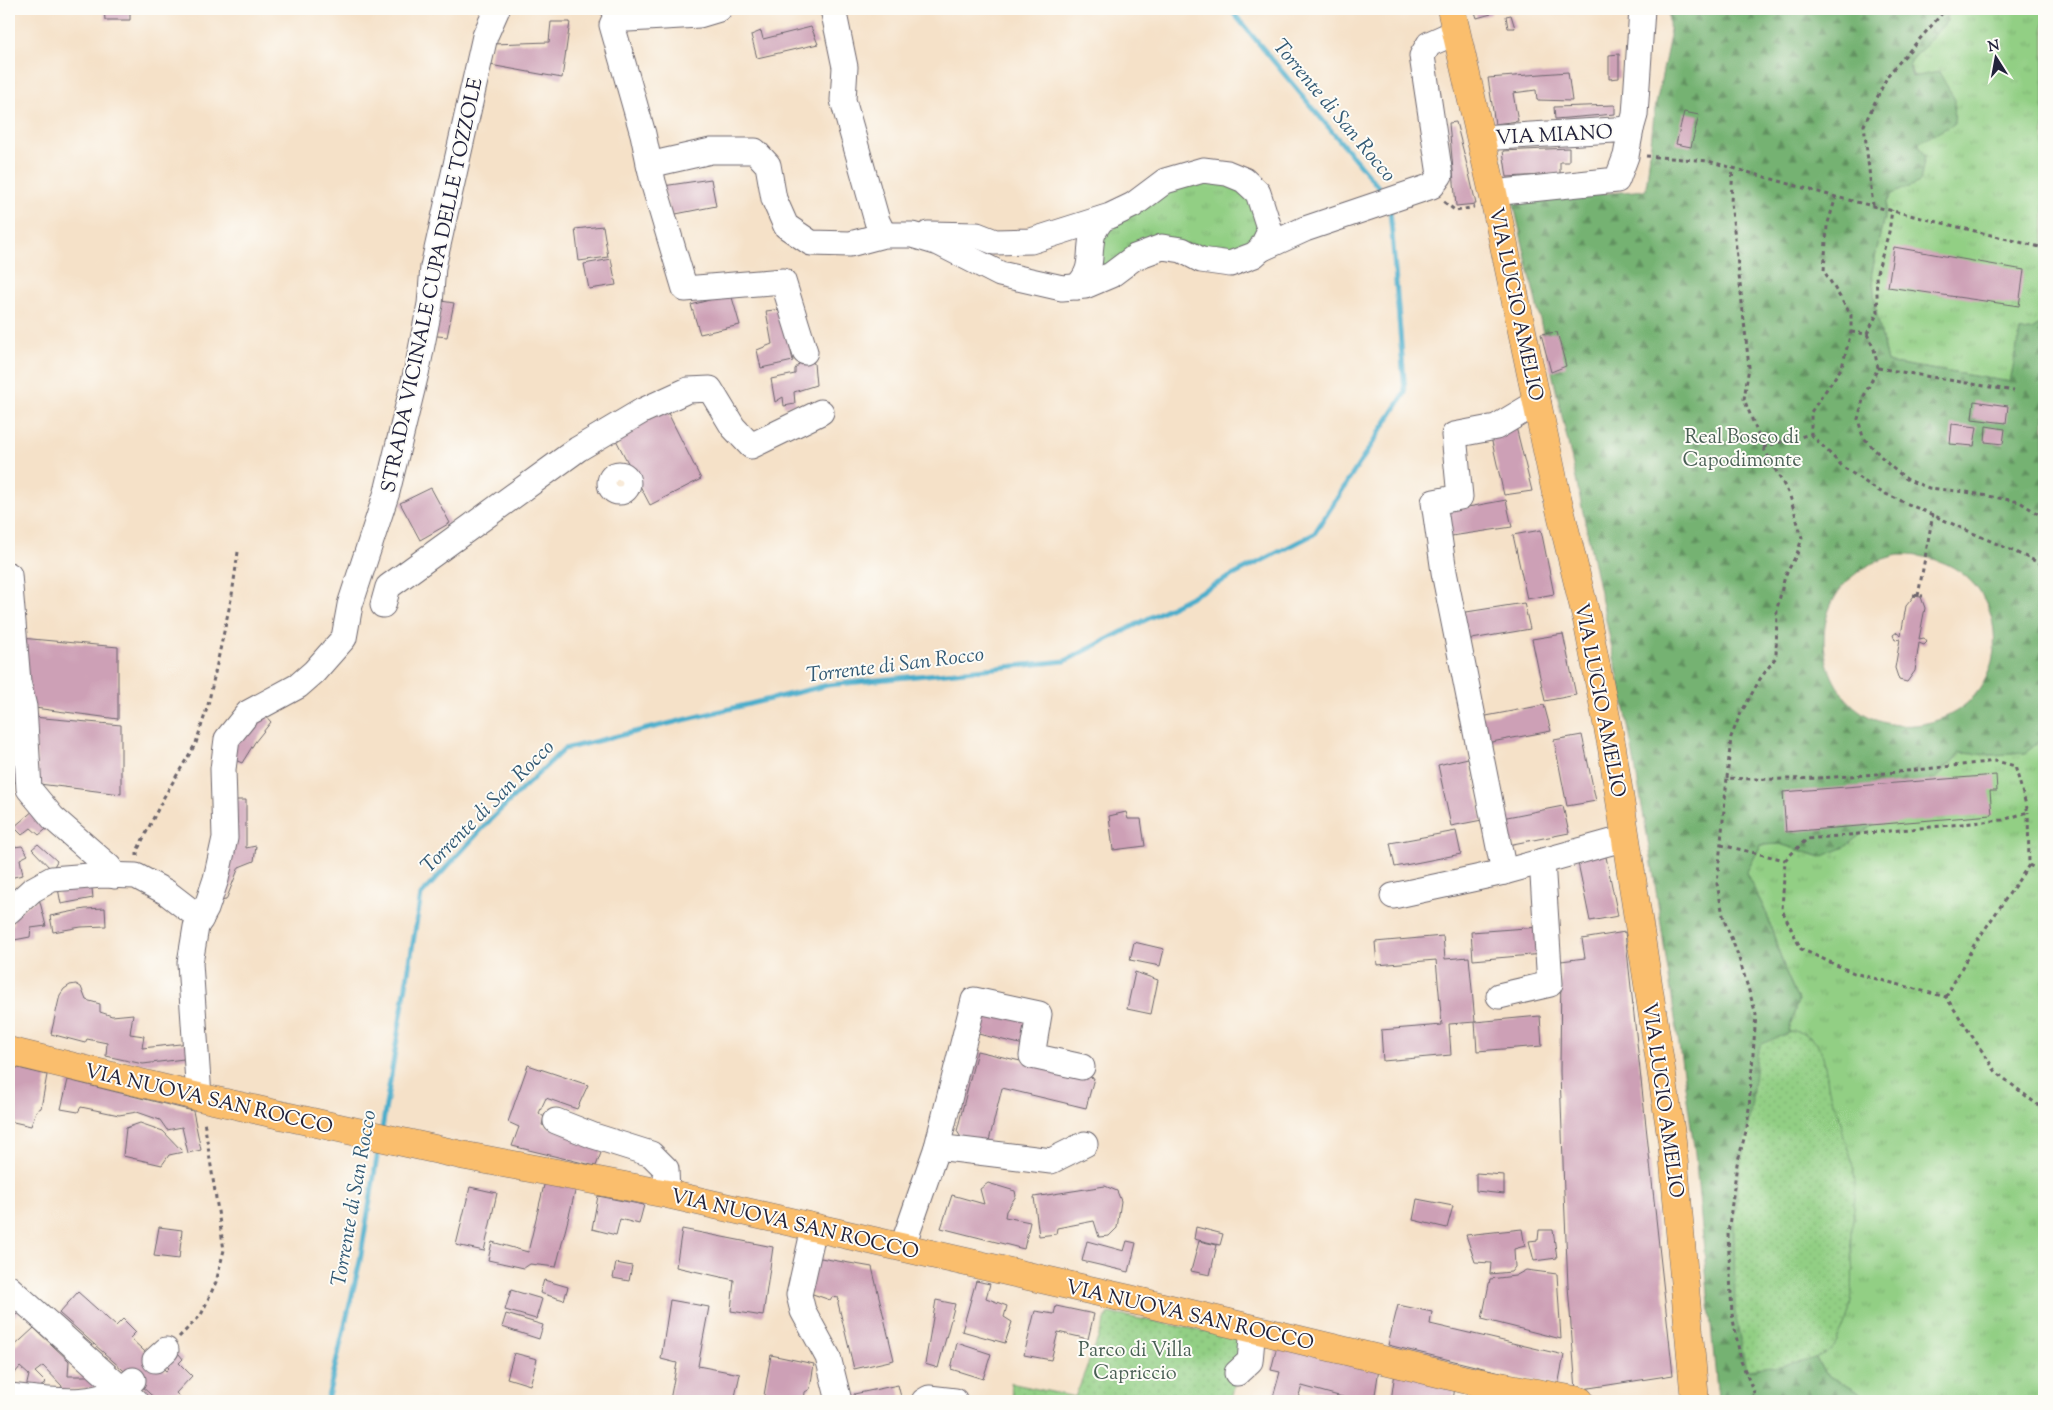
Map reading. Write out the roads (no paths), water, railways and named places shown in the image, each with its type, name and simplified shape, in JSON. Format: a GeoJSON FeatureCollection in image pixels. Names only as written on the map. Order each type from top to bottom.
{"type":"FeatureCollection","features":[{"type":"Feature","properties":{"kind":"main road","name":"VIA LUCIO AMELIO"},"geometry":{"type":"LineString","coordinates":[[1453,20],[1480,138],[1488,199],[1538,402],[1556,493],[1587,620],[1612,748],[1672,1141],[1695,1401]]}},
{"type":"Feature","properties":{"kind":"main road","name":"VIA NUOVA SAN ROCCO"},"geometry":{"type":"LineString","coordinates":[[9,1051],[199,1097],[466,1156],[667,1194],[1253,1328],[1467,1380],[1580,1401]]}},
{"type":"Feature","properties":{"kind":"street","name":"STRADA VICINALE CUPA DELLE TOZZOLE"},"geometry":{"type":"LineString","coordinates":[[199,1097],[190,963],[196,927],[201,919],[216,879],[225,838],[223,769],[228,739],[248,714],[298,686],[314,672],[344,638],[350,605],[387,492],[418,365],[430,304],[433,267],[485,36],[498,9]]}},
{"type":"Feature","properties":{"kind":"street"},"geometry":{"type":"LineString","coordinates":[[719,9],[699,15],[628,19],[615,10],[612,25],[635,105],[649,165],[685,289],[783,281],[805,352]]}},
{"type":"Feature","properties":{"kind":"street"},"geometry":{"type":"LineString","coordinates":[[833,9],[845,67],[843,100],[877,221],[884,234]]}},
{"type":"Feature","properties":{"kind":"street"},"geometry":{"type":"LineString","coordinates":[[1631,129],[1634,115],[1642,9]]}},
{"type":"Feature","properties":{"kind":"street"},"geometry":{"type":"LineString","coordinates":[[1261,249],[1305,229],[1436,192],[1440,175],[1422,56],[1429,44],[1453,20]]}},
{"type":"Feature","properties":{"kind":"street","name":"VIA MIANO"},"geometry":{"type":"LineString","coordinates":[[1480,138],[1631,129],[1626,156],[1617,180],[1488,199]]}},
{"type":"Feature","properties":{"kind":"street"},"geometry":{"type":"LineString","coordinates":[[649,165],[711,151],[755,151],[768,164],[774,199],[786,226],[811,243],[850,244],[884,234],[977,235],[995,242],[1031,241],[1102,219],[1133,204],[1165,181],[1203,170],[1227,173],[1244,180],[1258,193],[1270,231],[1261,249],[1254,256],[1230,264],[1200,260],[1182,250],[1162,247],[1135,257],[1111,275],[1084,286],[1062,288],[1000,274],[940,243],[912,235]]}},
{"type":"Feature","properties":{"kind":"street"},"geometry":{"type":"LineString","coordinates":[[1263,205],[1277,217],[1305,229]]}},
{"type":"Feature","properties":{"kind":"street"},"geometry":{"type":"LineString","coordinates":[[1078,287],[1086,278],[1090,264],[1092,235],[1102,219]]}},
{"type":"Feature","properties":{"kind":"street"},"geometry":{"type":"LineString","coordinates":[[383,605],[388,587],[578,449],[642,412],[688,390],[710,389],[733,427],[751,446],[821,412]]}},
{"type":"Feature","properties":{"kind":"street"},"geometry":{"type":"LineString","coordinates":[[1504,872],[1444,572],[1434,502],[1460,497],[1454,435],[1496,427],[1538,402]]}},
{"type":"Feature","properties":{"kind":"street"},"geometry":{"type":"LineString","coordinates":[[9,574],[18,682],[24,707],[29,789],[53,818],[109,868],[166,892],[201,919]]}},
{"type":"Feature","properties":{"kind":"street"},"geometry":{"type":"LineString","coordinates":[[1394,896],[1504,872],[1626,838]]}},
{"type":"Feature","properties":{"kind":"street"},"geometry":{"type":"LineString","coordinates":[[1499,996],[1550,984],[1542,861]]}},
{"type":"Feature","properties":{"kind":"street"},"geometry":{"type":"LineString","coordinates":[[9,911],[32,890],[52,880],[102,875],[125,876]]}},
{"type":"Feature","properties":{"kind":"street"},"geometry":{"type":"LineString","coordinates":[[902,1248],[937,1147],[974,1000],[1039,1014],[1032,1056],[1082,1067]]}},
{"type":"Feature","properties":{"kind":"street"},"geometry":{"type":"LineString","coordinates":[[556,1121],[594,1136],[652,1154],[666,1169],[667,1194]]}},
{"type":"Feature","properties":{"kind":"street"},"geometry":{"type":"LineString","coordinates":[[937,1147],[1051,1162],[1085,1144]]}},
{"type":"Feature","properties":{"kind":"street"},"geometry":{"type":"LineString","coordinates":[[814,1228],[799,1295],[803,1311],[828,1357],[839,1401]]}},
{"type":"Feature","properties":{"kind":"street"},"geometry":{"type":"LineString","coordinates":[[9,1288],[130,1390]]}},
{"type":"Feature","properties":{"kind":"street"},"geometry":{"type":"LineString","coordinates":[[1237,1372],[1250,1361],[1253,1328]]}},
{"type":"Feature","properties":{"kind":"street"},"geometry":{"type":"LineString","coordinates":[[9,1396],[55,1400],[98,1400],[130,1390]]}},
{"type":"Feature","properties":{"kind":"street"},"geometry":{"type":"LineString","coordinates":[[924,1401],[929,1398],[955,1401]]}},
{"type":"Feature","properties":{"kind":"waterway","name":"Torrente di San Rocco"},"geometry":{"type":"LineString","coordinates":[[1230,9],[1385,195]]}},
{"type":"Feature","properties":{"kind":"waterway","name":"Torrente di San Rocco"},"geometry":{"type":"LineString","coordinates":[[382,1129],[421,895],[491,819],[564,749],[828,685],[1065,661],[1314,534],[1405,393],[1390,209]]}},
{"type":"Feature","properties":{"kind":"waterway","name":"Torrente di San Rocco"},"geometry":{"type":"LineString","coordinates":[[327,1401],[360,1261],[379,1145]]}},
{"type":"Feature","properties":{"kind":"park label","name":"Real Bosco di Capodimonte"},"geometry":{"type":"Point","coordinates":[1742,448]}},
{"type":"Feature","properties":{"kind":"park label","name":"Parco di Villa Capriccio"},"geometry":{"type":"Point","coordinates":[1135,1360]}}]}
